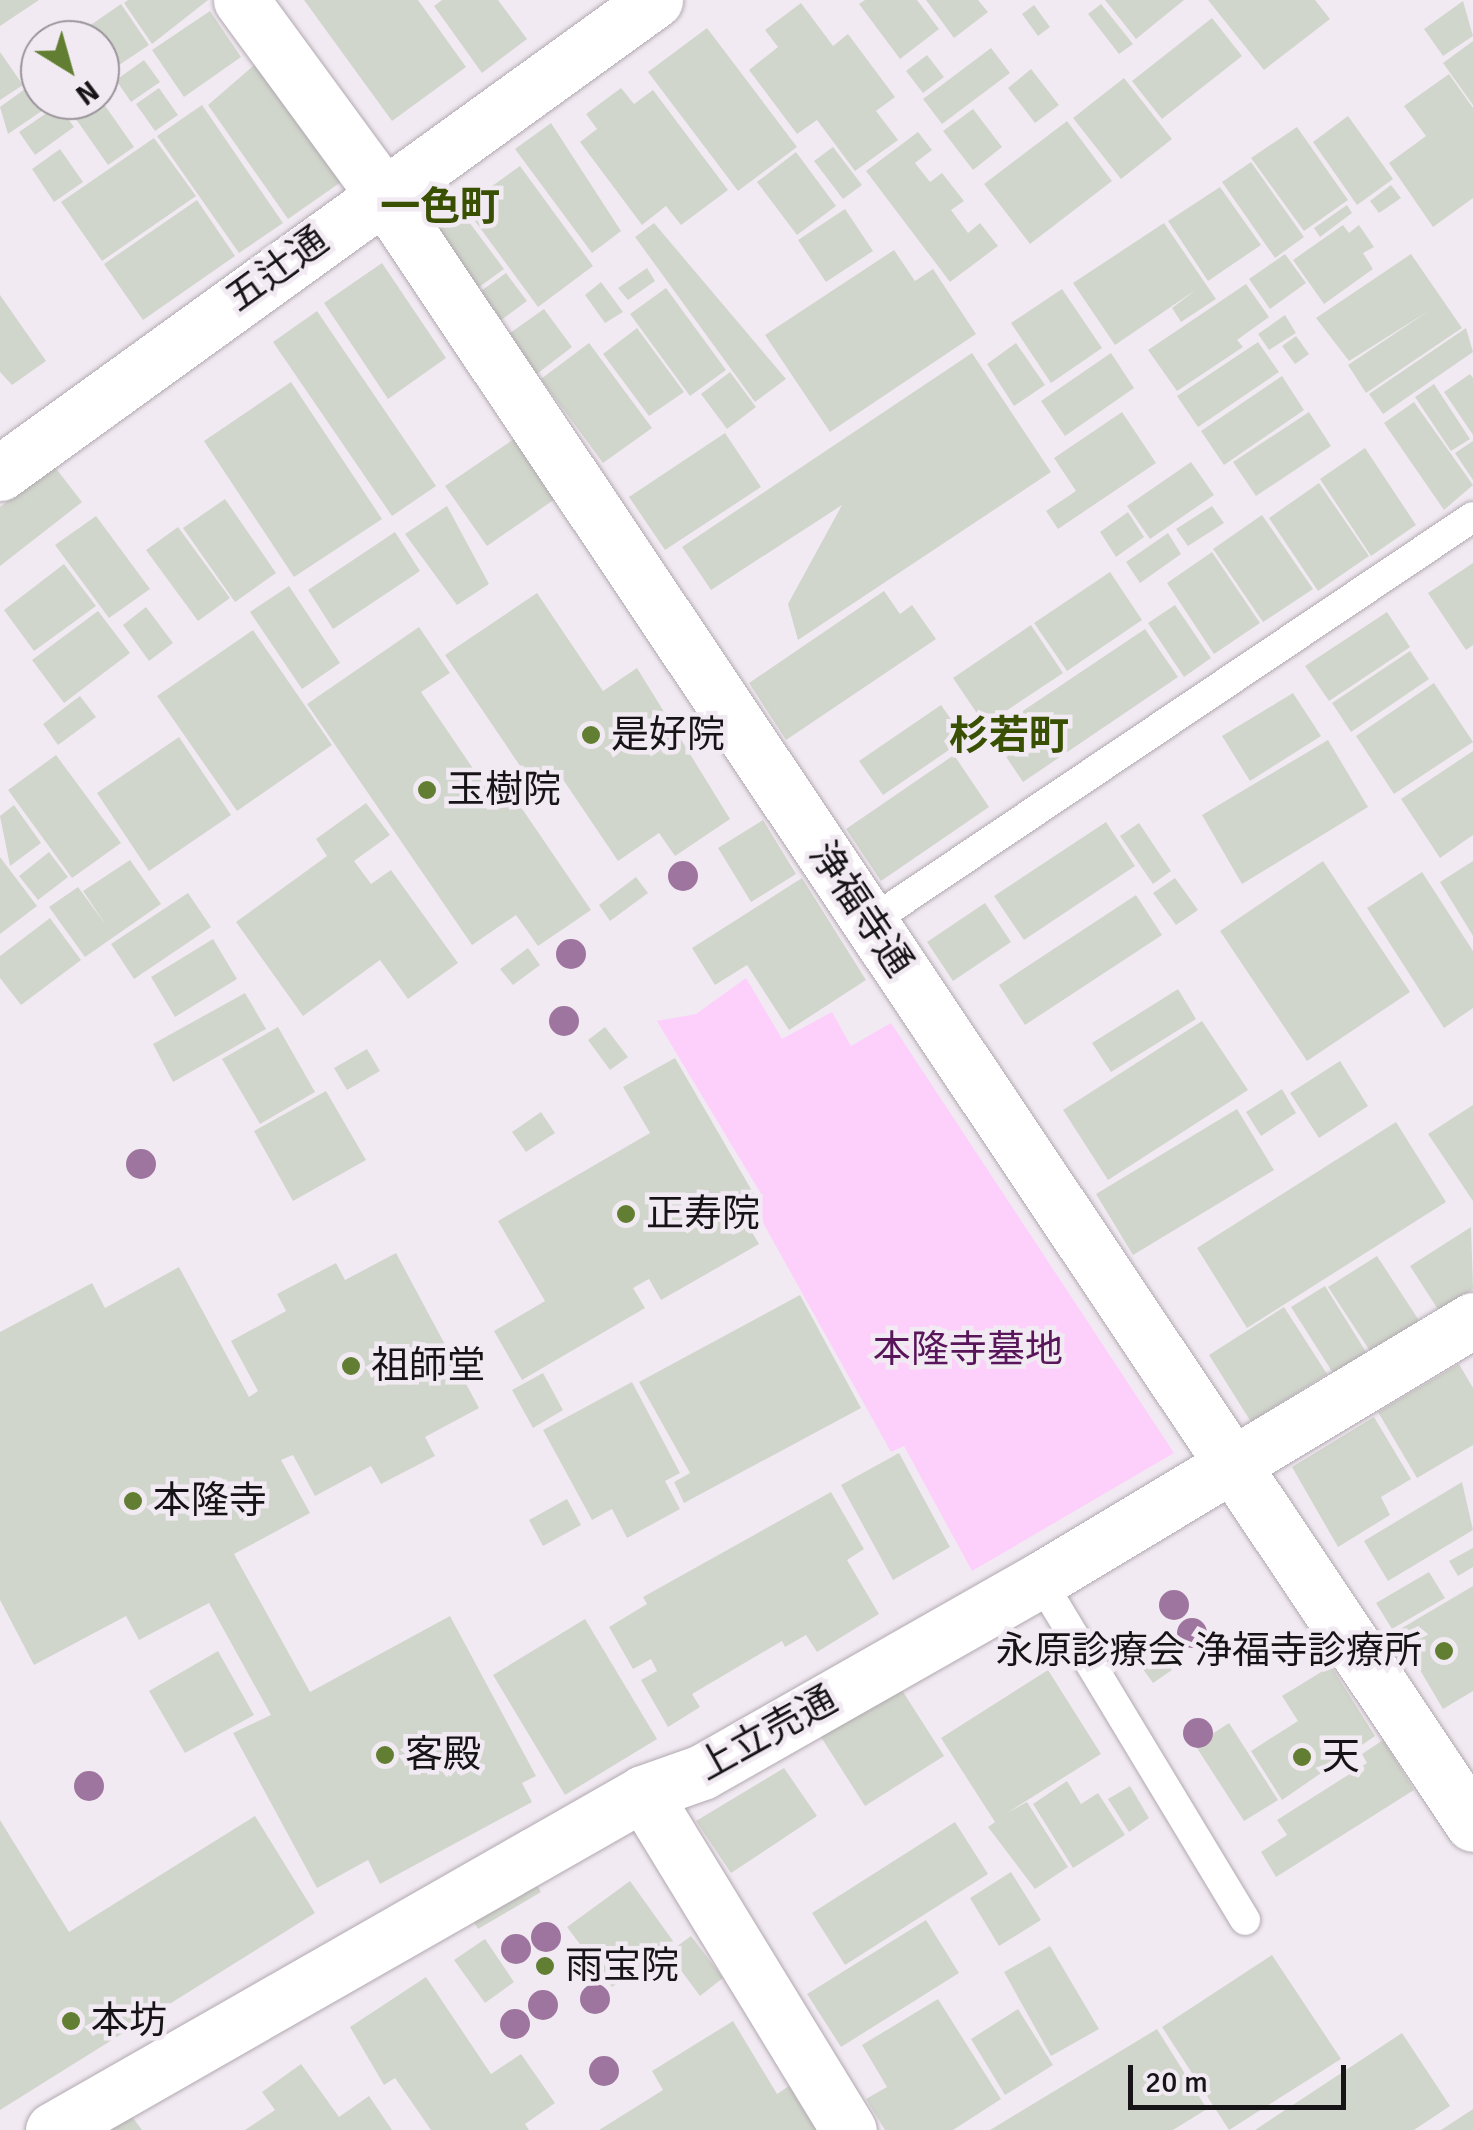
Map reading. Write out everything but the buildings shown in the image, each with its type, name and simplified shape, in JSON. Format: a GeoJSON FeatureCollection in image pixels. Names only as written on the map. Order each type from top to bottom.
{"type":"FeatureCollection","features":[{"type":"Feature","properties":{"kind":"street","name":"浄福寺通"},"geometry":{"type":"LineString","coordinates":[[240,0],[382,193],[1473,1824]]}},
{"type":"Feature","properties":{"kind":"street","name":"五辻通"},"geometry":{"type":"LineString","coordinates":[[0,473],[382,193],[656,0]]}},
{"type":"Feature","properties":{"kind":"street","name":"上立売通"},"geometry":{"type":"LineString","coordinates":[[53,2130],[643,1792],[702,1772],[1040,1580],[1473,1320]]}},
{"type":"Feature","properties":{"kind":"street"},"geometry":{"type":"LineString","coordinates":[[643,1792],[849,2130]]}},
{"type":"Feature","properties":{"kind":"lane"},"geometry":{"type":"LineString","coordinates":[[870,922],[1473,517]]}},
{"type":"Feature","properties":{"kind":"lane"},"geometry":{"type":"LineString","coordinates":[[1040,1580],[1245,1920]]}},
{"type":"Feature","properties":{"kind":"green space","name":"本隆寺墓地"},"geometry":{"type":"Polygon","coordinates":[[[746,978],[782,1039],[832,1012],[851,1046],[891,1023],[1174,1453],[972,1571],[904,1446],[891,1452],[753,1205],[763,1197],[657,1021],[696,1014],[746,978]]]}},
{"type":"Feature","properties":{"kind":"place","name":"是好院"},"geometry":{"type":"Point","coordinates":[591,735]}},
{"type":"Feature","properties":{"kind":"place","name":"玉樹院"},"geometry":{"type":"Point","coordinates":[427,790]}},
{"type":"Feature","properties":{"kind":"place","name":"正寿院"},"geometry":{"type":"Point","coordinates":[626,1214]}},
{"type":"Feature","properties":{"kind":"place","name":"祖師堂"},"geometry":{"type":"Point","coordinates":[351,1366]}},
{"type":"Feature","properties":{"kind":"place","name":"本隆寺"},"geometry":{"type":"Point","coordinates":[133,1501]}},
{"type":"Feature","properties":{"kind":"place","name":"永原診療会 浄福寺診療所"},"geometry":{"type":"Point","coordinates":[1444,1651]}},
{"type":"Feature","properties":{"kind":"place","name":"客殿"},"geometry":{"type":"Point","coordinates":[385,1755]}},
{"type":"Feature","properties":{"kind":"place","name":"天"},"geometry":{"type":"Point","coordinates":[1302,1757]}},
{"type":"Feature","properties":{"kind":"place","name":"雨宝院"},"geometry":{"type":"Point","coordinates":[545,1966]}},
{"type":"Feature","properties":{"kind":"place","name":"本坊"},"geometry":{"type":"Point","coordinates":[71,2021]}},
{"type":"Feature","properties":{"kind":"district","name":"一色町"},"geometry":{"type":"Point","coordinates":[440,207]}},
{"type":"Feature","properties":{"kind":"district","name":"杉若町"},"geometry":{"type":"Point","coordinates":[1009,736]}}]}
